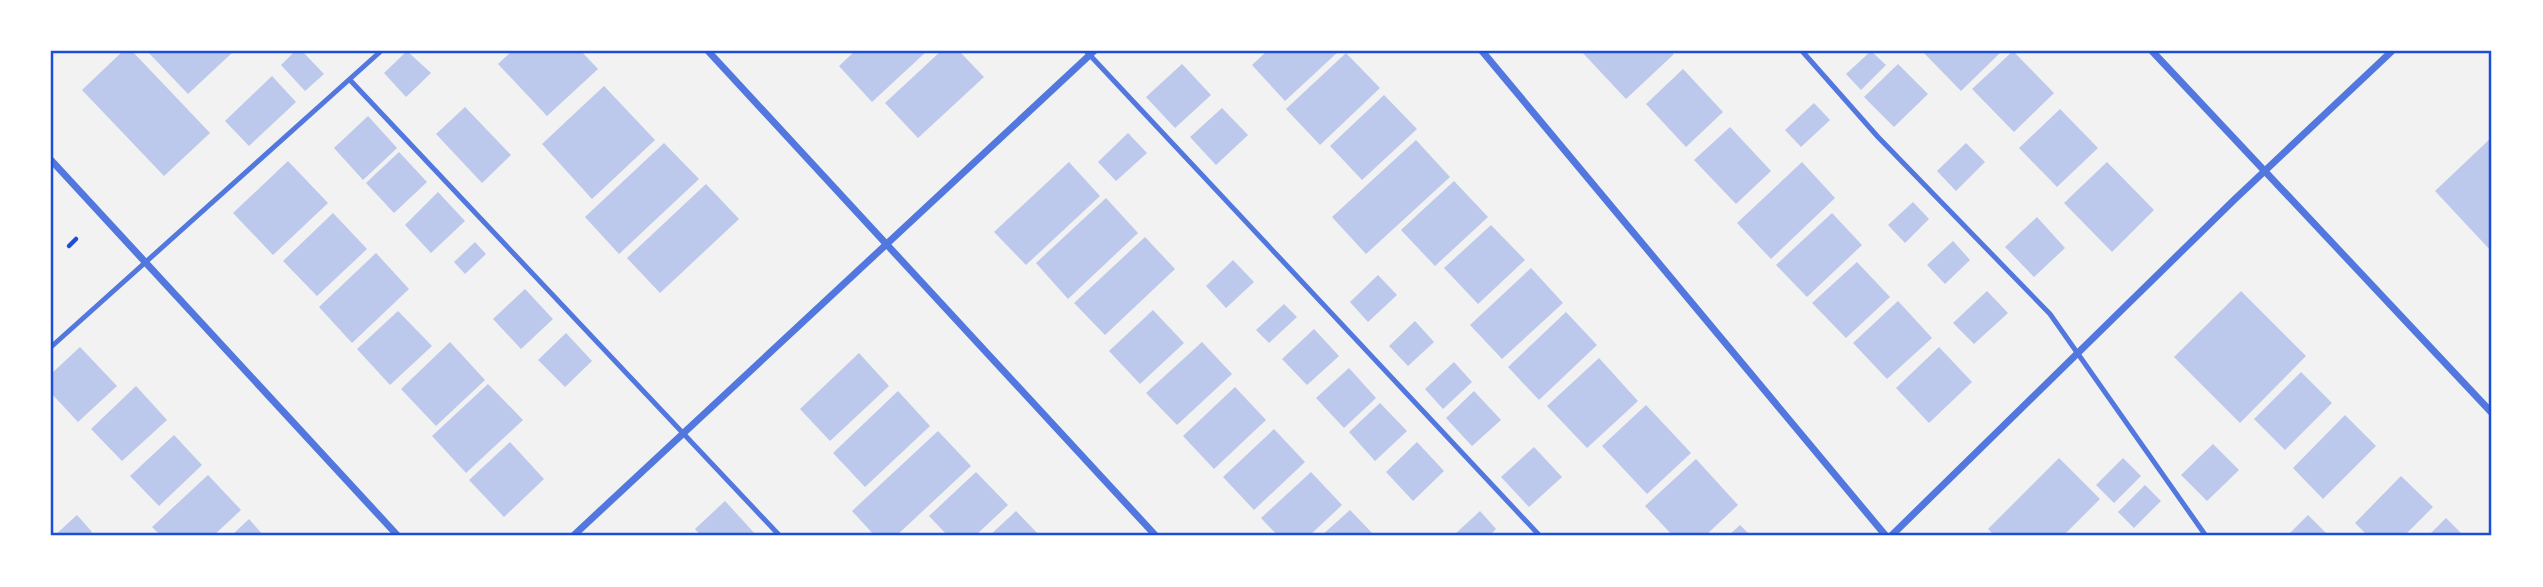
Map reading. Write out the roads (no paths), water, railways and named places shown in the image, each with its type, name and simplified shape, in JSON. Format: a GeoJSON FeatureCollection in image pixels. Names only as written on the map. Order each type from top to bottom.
{"type":"FeatureCollection","features":[{"type":"Feature","properties":{"kind":"street"},"geometry":{"type":"LineString","coordinates":[[708,51],[1156,536]]}},
{"type":"Feature","properties":{"kind":"street"},"geometry":{"type":"LineString","coordinates":[[1482,51],[1886,536]]}},
{"type":"Feature","properties":{"kind":"street"},"geometry":{"type":"LineString","coordinates":[[2152,51],[2492,413]]}},
{"type":"Feature","properties":{"kind":"street"},"geometry":{"type":"LineString","coordinates":[[1891,536],[2264,171],[2392,51]]}},
{"type":"Feature","properties":{"kind":"street"},"geometry":{"type":"LineString","coordinates":[[573,536],[1090,52]]}},
{"type":"Feature","properties":{"kind":"street"},"geometry":{"type":"LineString","coordinates":[[51,160],[397,536]]}},
{"type":"Feature","properties":{"kind":"lane"},"geometry":{"type":"LineString","coordinates":[[51,347],[381,51]]}},
{"type":"Feature","properties":{"kind":"lane"},"geometry":{"type":"LineString","coordinates":[[1802,51],[1878,137],[2050,314],[2206,536]]}},
{"type":"Feature","properties":{"kind":"lane"},"geometry":{"type":"LineString","coordinates":[[1090,52],[1540,536]]}},
{"type":"Feature","properties":{"kind":"lane"},"geometry":{"type":"LineString","coordinates":[[350,80],[780,536]]}}]}
